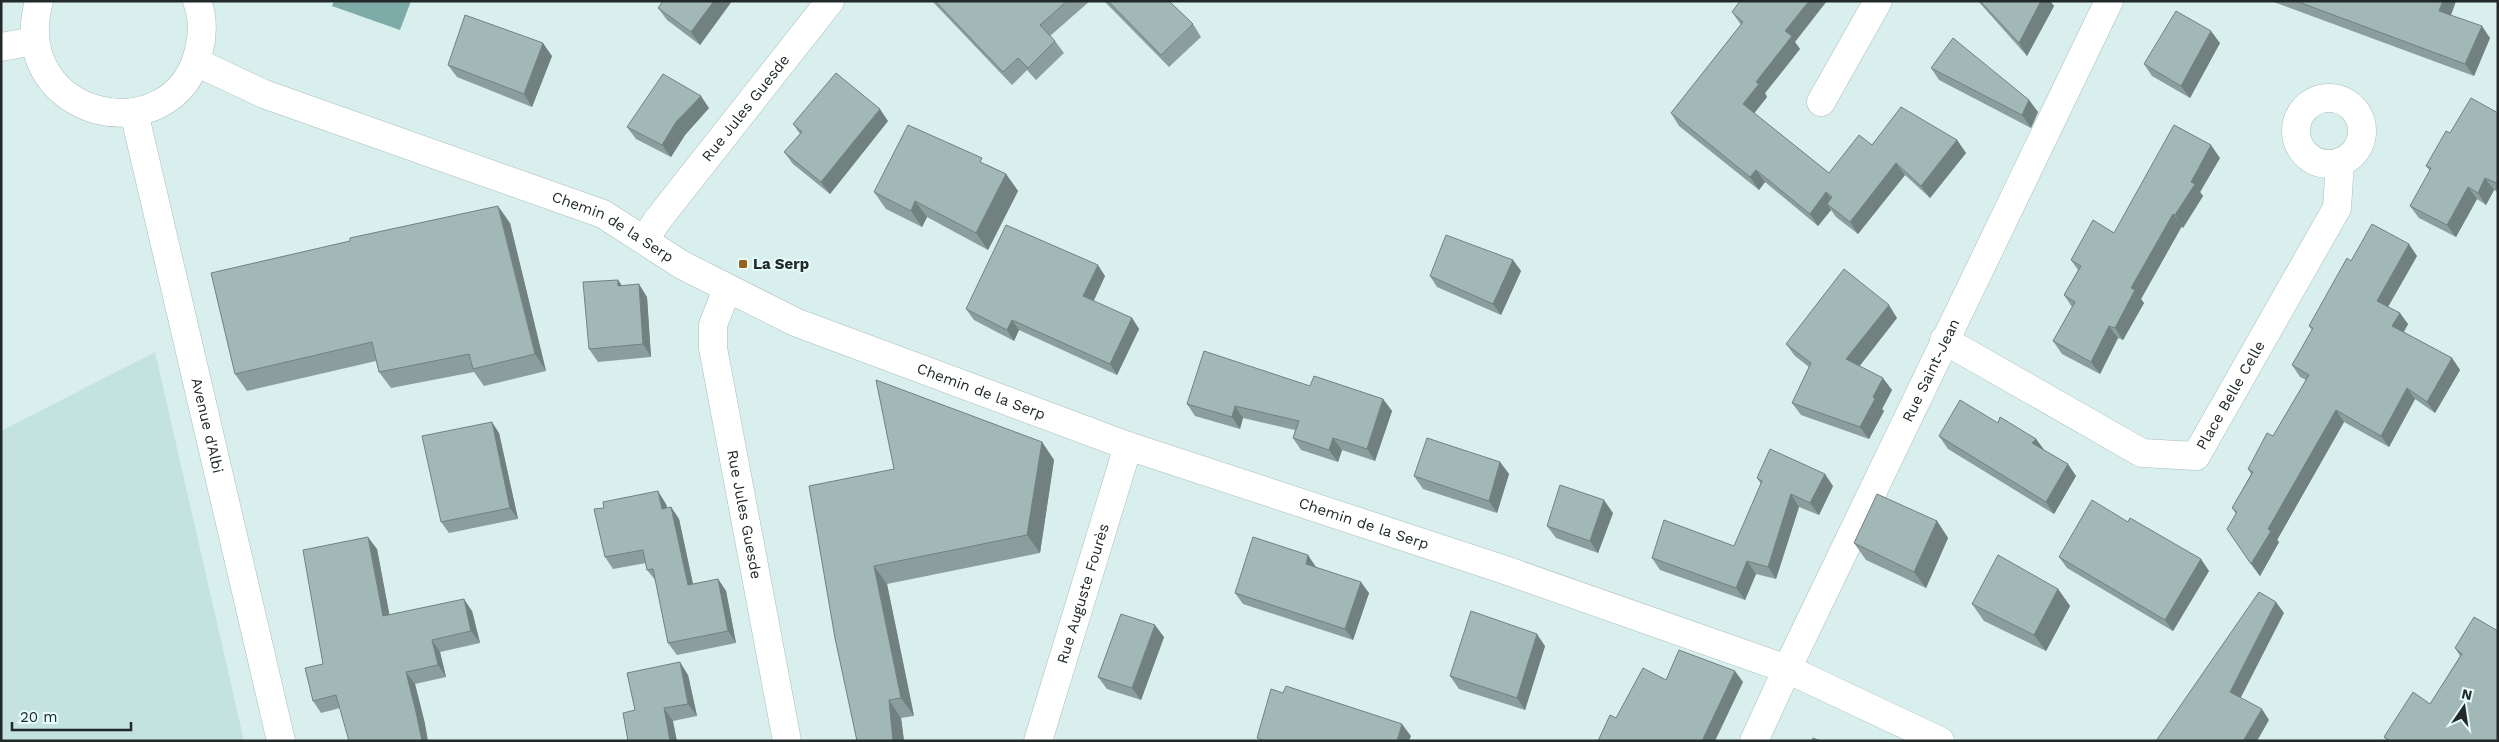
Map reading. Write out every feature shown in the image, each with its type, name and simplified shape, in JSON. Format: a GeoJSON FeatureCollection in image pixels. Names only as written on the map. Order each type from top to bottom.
{"type":"FeatureCollection","features":[{"type":"Feature","properties":{"kind":"street"},"geometry":{"type":"LineString","coordinates":[[39,1],[34,21],[34,41],[44,70],[59,90],[80,105],[104,112],[134,112],[151,108],[170,96],[186,80],[196,62],[202,35],[200,9],[197,1]]}},
{"type":"Feature","properties":{"kind":"street","name":"Rue Jules Guesde"},"geometry":{"type":"LineString","coordinates":[[645,240],[656,222],[830,1]]}},
{"type":"Feature","properties":{"kind":"street"},"geometry":{"type":"LineString","coordinates":[[1821,102],[1878,1]]}},
{"type":"Feature","properties":{"kind":"street","name":"Rue Saint-Jean"},"geometry":{"type":"LineString","coordinates":[[1754,741],[1944,340],[2109,1]]}},
{"type":"Feature","properties":{"kind":"street"},"geometry":{"type":"LineString","coordinates":[[1,47],[34,41]]}},
{"type":"Feature","properties":{"kind":"street","name":"Chemin de la Serp"},"geometry":{"type":"LineString","coordinates":[[196,62],[264,94],[603,214],[682,265],[795,322],[1128,446],[1502,569],[1787,669],[1940,741]]}},
{"type":"Feature","properties":{"kind":"street","name":"Avenue d'Albi"},"geometry":{"type":"LineString","coordinates":[[134,112],[281,741]]}},
{"type":"Feature","properties":{"kind":"street","name":"Place Belle Celle"},"geometry":{"type":"LineString","coordinates":[[1944,340],[2142,453],[2196,456],[2337,208],[2340,162]]}},
{"type":"Feature","properties":{"kind":"street","name":"Rue Jules Guesde"},"geometry":{"type":"LineString","coordinates":[[727,289],[713,325],[713,348],[787,741]]}},
{"type":"Feature","properties":{"kind":"street","name":"Rue Auguste Fourès"},"geometry":{"type":"LineString","coordinates":[[1038,741],[1128,446]]}},
{"type":"Feature","properties":{"kind":"shaded area"},"geometry":{"type":"Polygon","coordinates":[[[334,1],[411,1],[400,30],[332,6],[334,1]]]}},
{"type":"Feature","properties":{"kind":"shaded area"},"geometry":{"type":"Polygon","coordinates":[[[155,352],[244,741],[1,741],[1,431],[155,352]]]}},
{"type":"Feature","properties":{"kind":"building"},"geometry":{"type":"Polygon","coordinates":[[[663,1],[714,1],[691,32],[658,8],[663,1]]]}},
{"type":"Feature","properties":{"kind":"building"},"geometry":{"type":"Polygon","coordinates":[[[935,1],[1067,1],[1040,25],[1055,41],[1028,68],[1018,58],[1003,72],[935,1]]]}},
{"type":"Feature","properties":{"kind":"building"},"geometry":{"type":"Polygon","coordinates":[[[1108,1],[1169,1],[1193,24],[1161,55],[1108,1]]]}},
{"type":"Feature","properties":{"kind":"building"},"geometry":{"type":"Polygon","coordinates":[[[1740,1],[1809,1],[1785,31],[1792,36],[1756,82],[1759,84],[1743,104],[1829,173],[1859,135],[1872,145],[1901,107],[1957,140],[1921,186],[1896,163],[1850,222],[1827,204],[1832,197],[1826,192],[1810,214],[1756,170],[1750,177],[1671,113],[1743,22],[1732,12],[1740,1]]]}},
{"type":"Feature","properties":{"kind":"building"},"geometry":{"type":"Polygon","coordinates":[[[1980,1],[2041,1],[2019,43],[1980,1]]]}},
{"type":"Feature","properties":{"kind":"building"},"geometry":{"type":"Polygon","coordinates":[[[2296,1],[2443,1],[2439,11],[2482,26],[2465,64],[2296,1]]]}},
{"type":"Feature","properties":{"kind":"building"},"geometry":{"type":"Polygon","coordinates":[[[2176,11],[2211,31],[2181,86],[2144,64],[2176,11]]]}},
{"type":"Feature","properties":{"kind":"building"},"geometry":{"type":"Polygon","coordinates":[[[465,15],[543,43],[524,94],[448,65],[465,15]]]}},
{"type":"Feature","properties":{"kind":"building"},"geometry":{"type":"Polygon","coordinates":[[[1953,38],[2029,100],[2022,115],[1931,68],[1953,38]]]}},
{"type":"Feature","properties":{"kind":"building"},"geometry":{"type":"Polygon","coordinates":[[[836,73],[880,109],[821,182],[784,152],[802,132],[793,124],[836,73]]]}},
{"type":"Feature","properties":{"kind":"building"},"geometry":{"type":"Polygon","coordinates":[[[663,74],[701,96],[676,122],[662,145],[627,127],[663,74]]]}},
{"type":"Feature","properties":{"kind":"building"},"geometry":{"type":"Polygon","coordinates":[[[2471,98],[2498,113],[2498,180],[2496,183],[2485,178],[2478,193],[2468,187],[2447,225],[2410,206],[2431,168],[2426,166],[2446,131],[2450,133],[2471,98]]]}},
{"type":"Feature","properties":{"kind":"building"},"geometry":{"type":"Polygon","coordinates":[[[908,125],[982,158],[980,162],[1006,174],[976,233],[915,201],[911,211],[874,192],[908,125]]]}},
{"type":"Feature","properties":{"kind":"building"},"geometry":{"type":"Polygon","coordinates":[[[2174,125],[2211,145],[2191,182],[2195,184],[2175,215],[2173,214],[2131,288],[2135,290],[2115,328],[2109,326],[2091,362],[2053,341],[2075,302],[2064,295],[2081,266],[2071,260],[2093,220],[2114,233],[2174,125]]]}},
{"type":"Feature","properties":{"kind":"building"},"geometry":{"type":"Polygon","coordinates":[[[498,206],[535,354],[473,369],[469,354],[379,372],[372,342],[235,374],[211,273],[350,241],[350,238],[498,206]]]}},
{"type":"Feature","properties":{"kind":"building"},"geometry":{"type":"Polygon","coordinates":[[[2372,224],[2409,244],[2377,301],[2400,313],[2392,326],[2452,358],[2427,402],[2407,388],[2381,436],[2336,410],[2268,529],[2271,531],[2251,564],[2227,529],[2237,512],[2232,508],[2253,472],[2248,469],[2267,433],[2273,436],[2309,375],[2292,365],[2313,328],[2309,326],[2347,258],[2351,261],[2372,224]]]}},
{"type":"Feature","properties":{"kind":"building"},"geometry":{"type":"Polygon","coordinates":[[[1006,225],[1098,265],[1083,296],[1132,318],[1110,364],[1012,320],[1007,330],[966,309],[1006,225]]]}},
{"type":"Feature","properties":{"kind":"building"},"geometry":{"type":"Polygon","coordinates":[[[1446,235],[1513,260],[1493,304],[1430,276],[1446,235]]]}},
{"type":"Feature","properties":{"kind":"building"},"geometry":{"type":"Polygon","coordinates":[[[1844,269],[1889,305],[1846,359],[1883,378],[1873,397],[1875,399],[1860,427],[1792,403],[1811,363],[1786,344],[1844,269]]]}},
{"type":"Feature","properties":{"kind":"building"},"geometry":{"type":"Polygon","coordinates":[[[618,280],[618,286],[639,284],[643,344],[589,349],[583,282],[618,280]]]}},
{"type":"Feature","properties":{"kind":"building"},"geometry":{"type":"Polygon","coordinates":[[[1204,351],[1310,386],[1314,376],[1383,399],[1367,449],[1333,438],[1329,450],[1293,438],[1299,421],[1235,406],[1232,417],[1187,404],[1204,351]]]}},
{"type":"Feature","properties":{"kind":"building"},"geometry":{"type":"Polygon","coordinates":[[[876,380],[1042,442],[1027,535],[874,566],[901,698],[889,700],[893,741],[857,741],[835,638],[809,486],[894,469],[876,380]]]}},
{"type":"Feature","properties":{"kind":"building"},"geometry":{"type":"Polygon","coordinates":[[[1960,400],[1998,423],[2000,417],[2036,439],[2032,443],[2068,464],[2046,502],[1939,436],[1960,400]]]}},
{"type":"Feature","properties":{"kind":"building"},"geometry":{"type":"Polygon","coordinates":[[[492,422],[510,508],[441,522],[422,436],[492,422]]]}},
{"type":"Feature","properties":{"kind":"building"},"geometry":{"type":"Polygon","coordinates":[[[1427,438],[1500,462],[1489,501],[1414,476],[1427,438]]]}},
{"type":"Feature","properties":{"kind":"building"},"geometry":{"type":"Polygon","coordinates":[[[1770,449],[1825,474],[1810,503],[1791,494],[1768,567],[1747,561],[1736,588],[1652,558],[1664,520],[1734,546],[1762,481],[1757,478],[1770,449]]]}},
{"type":"Feature","properties":{"kind":"building"},"geometry":{"type":"Polygon","coordinates":[[[1560,485],[1604,500],[1590,541],[1547,526],[1560,485]]]}},
{"type":"Feature","properties":{"kind":"building"},"geometry":{"type":"Polygon","coordinates":[[[658,491],[662,509],[671,507],[688,585],[718,579],[728,631],[668,643],[653,569],[647,570],[643,550],[605,557],[594,509],[604,508],[603,502],[658,491]]]}},
{"type":"Feature","properties":{"kind":"building"},"geometry":{"type":"Polygon","coordinates":[[[1877,494],[1937,521],[1914,572],[1854,543],[1877,494]]]}},
{"type":"Feature","properties":{"kind":"building"},"geometry":{"type":"Polygon","coordinates":[[[2092,500],[2128,522],[2130,518],[2201,559],[2165,620],[2059,557],[2092,500]]]}},
{"type":"Feature","properties":{"kind":"building"},"geometry":{"type":"Polygon","coordinates":[[[368,537],[383,616],[464,599],[471,631],[432,640],[438,665],[406,672],[422,741],[349,741],[336,695],[313,701],[305,668],[323,664],[303,550],[368,537]]]}},
{"type":"Feature","properties":{"kind":"building"},"geometry":{"type":"Polygon","coordinates":[[[1253,537],[1308,555],[1306,564],[1361,582],[1345,629],[1235,593],[1253,537]]]}},
{"type":"Feature","properties":{"kind":"building"},"geometry":{"type":"Polygon","coordinates":[[[1998,555],[2058,589],[2034,635],[1972,604],[1998,555]]]}},
{"type":"Feature","properties":{"kind":"building"},"geometry":{"type":"Polygon","coordinates":[[[2259,592],[2276,602],[2230,692],[2262,709],[2243,741],[2156,741],[2259,592]]]}},
{"type":"Feature","properties":{"kind":"building"},"geometry":{"type":"Polygon","coordinates":[[[1471,611],[1537,634],[1517,698],[1450,676],[1471,611]]]}},
{"type":"Feature","properties":{"kind":"building"},"geometry":{"type":"Polygon","coordinates":[[[1121,614],[1155,625],[1132,688],[1098,677],[1121,614]]]}},
{"type":"Feature","properties":{"kind":"building"},"geometry":{"type":"Polygon","coordinates":[[[2474,617],[2498,631],[2498,741],[2390,741],[2384,737],[2413,692],[2430,704],[2462,654],[2455,648],[2474,617]]]}},
{"type":"Feature","properties":{"kind":"building"},"geometry":{"type":"Polygon","coordinates":[[[1679,650],[1735,671],[1702,741],[1598,741],[1610,715],[1616,718],[1643,668],[1666,680],[1679,650]]]}},
{"type":"Feature","properties":{"kind":"building"},"geometry":{"type":"Polygon","coordinates":[[[680,662],[688,704],[664,708],[670,741],[628,741],[623,713],[635,710],[627,673],[680,662]]]}},
{"type":"Feature","properties":{"kind":"building"},"geometry":{"type":"Polygon","coordinates":[[[1286,686],[1402,724],[1397,741],[1265,741],[1257,738],[1271,689],[1283,693],[1286,686]]]}},
{"type":"Feature","properties":{"kind":"place","name":"La Serp"},"geometry":{"type":"Point","coordinates":[743,264]}}]}
